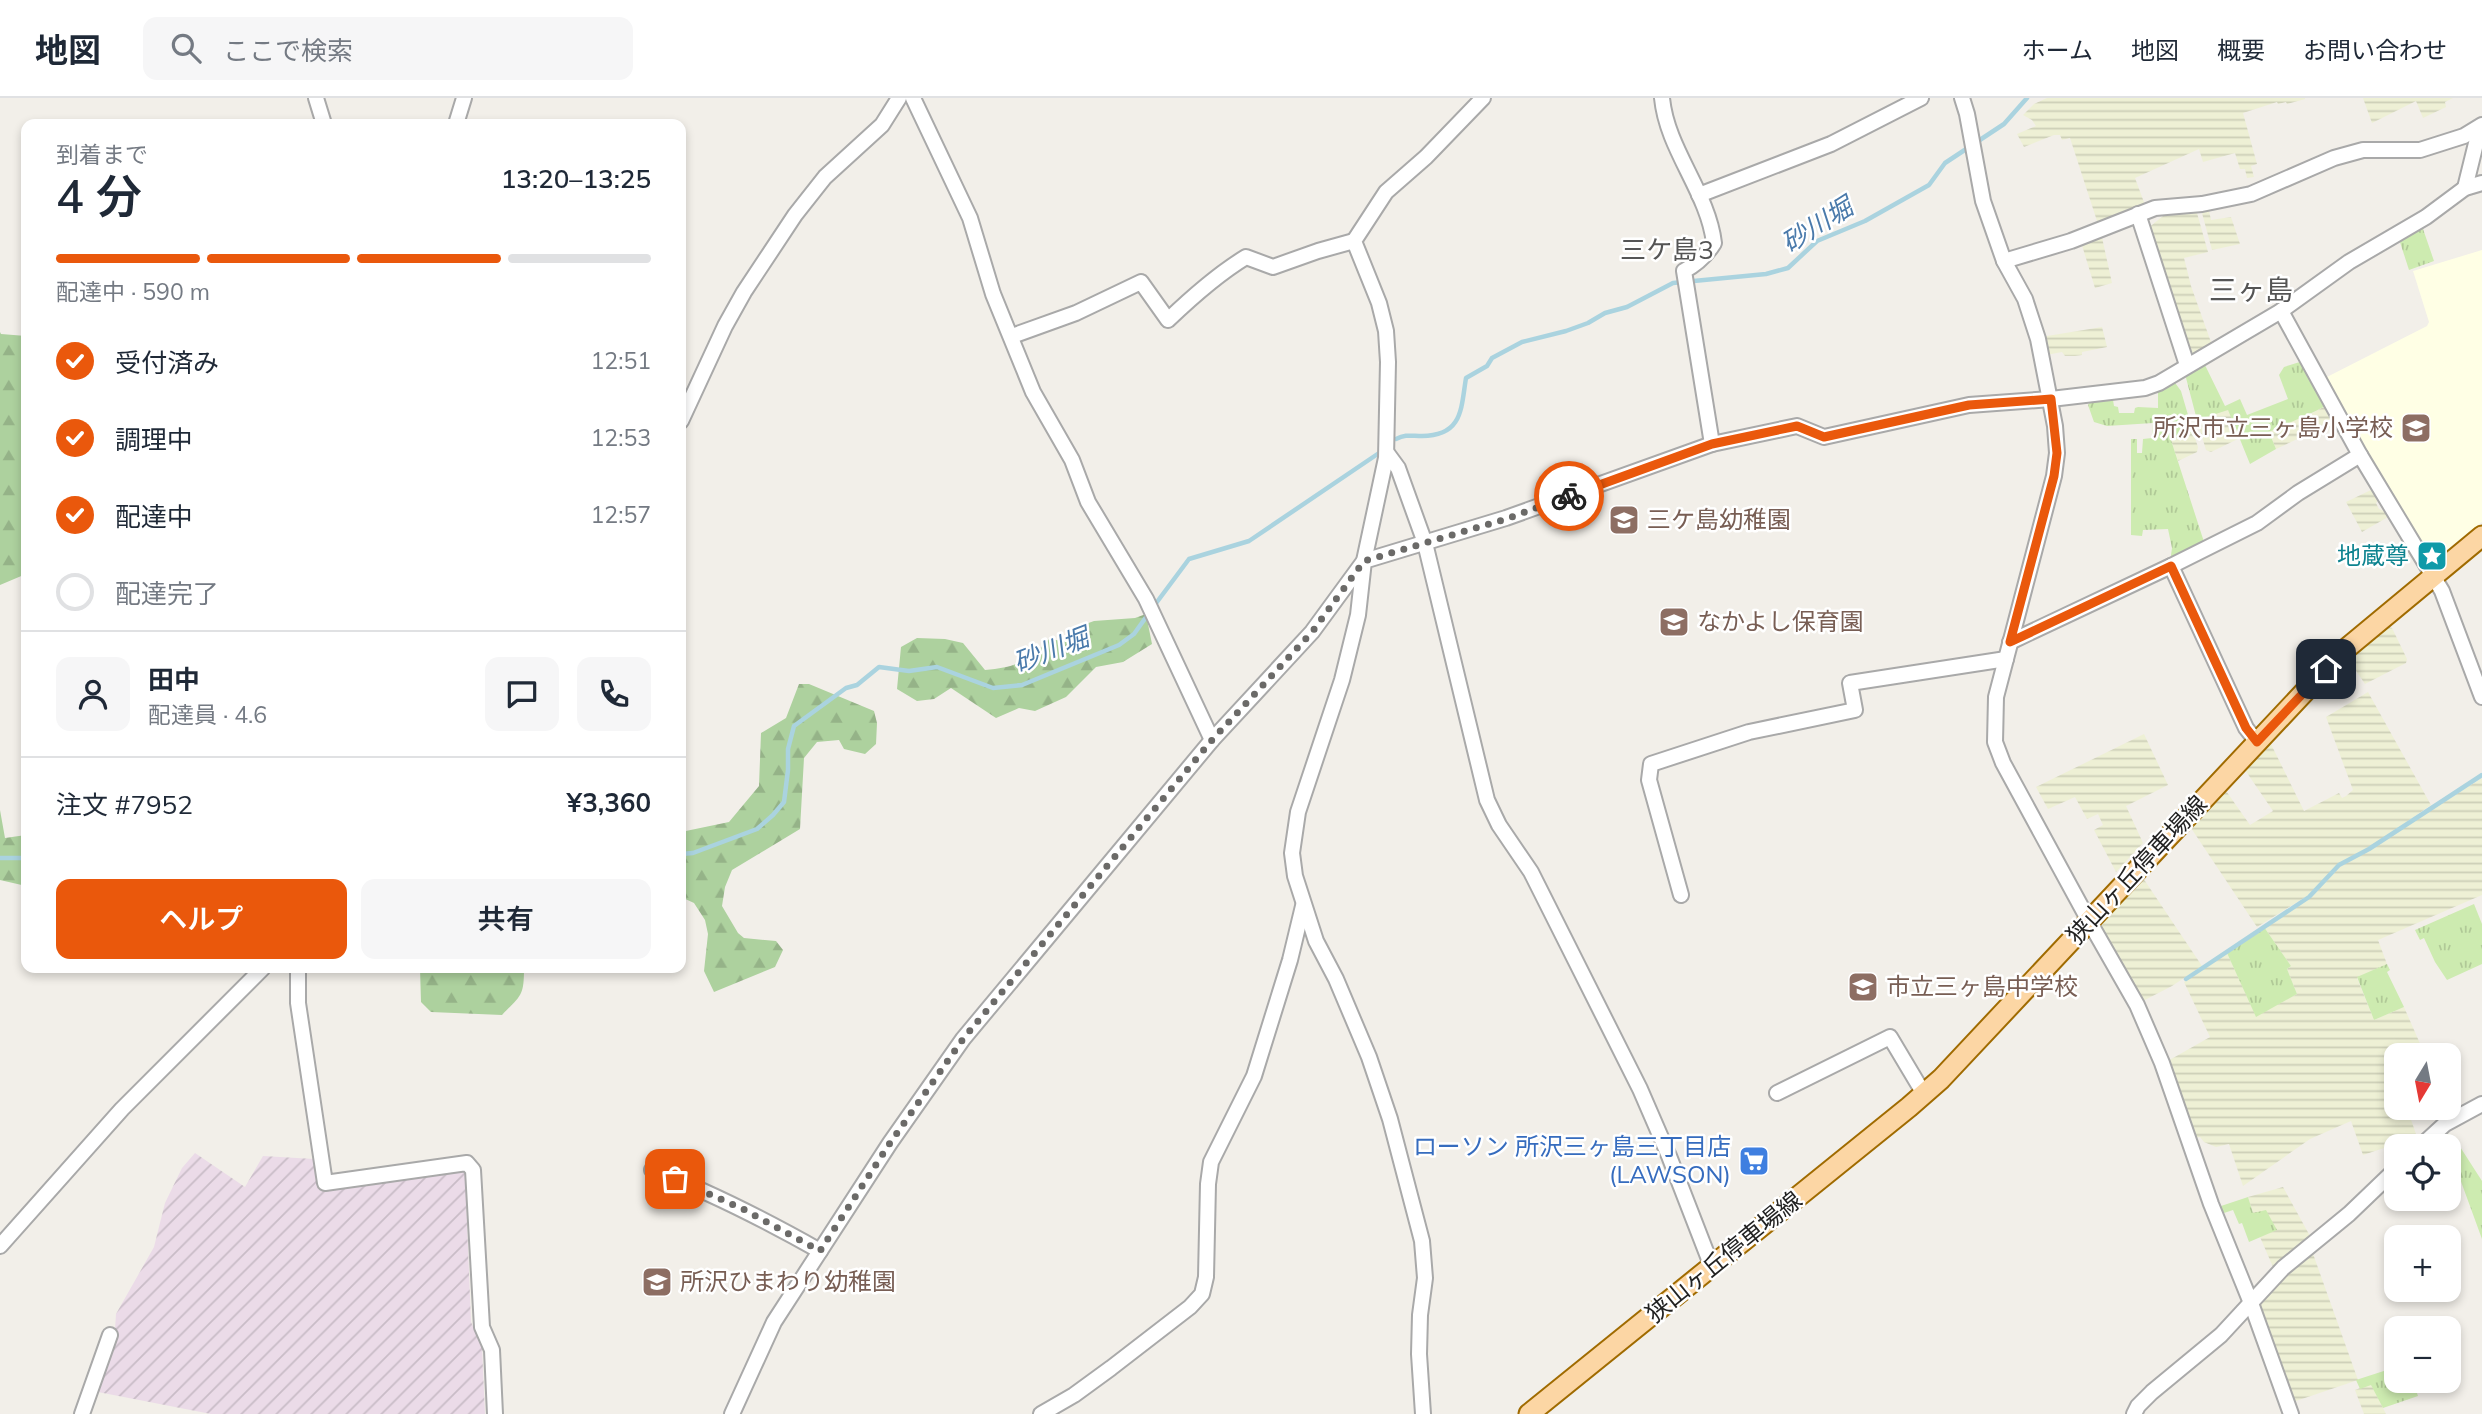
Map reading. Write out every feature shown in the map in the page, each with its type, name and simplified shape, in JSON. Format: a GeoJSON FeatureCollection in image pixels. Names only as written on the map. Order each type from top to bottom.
{"type":"FeatureCollection","features":[{"type":"Feature","properties":{"kind":"main road","name":"狭山ヶ丘停車場線"},"geometry":{"type":"LineString","coordinates":[[1529,1414],[1941,1079],[2341,653],[2482,536]]}},
{"type":"Feature","properties":{"kind":"street"},"geometry":{"type":"LineString","coordinates":[[316,98],[322,119]]}},
{"type":"Feature","properties":{"kind":"street"},"geometry":{"type":"LineString","coordinates":[[458,119],[464,98]]}},
{"type":"Feature","properties":{"kind":"street"},"geometry":{"type":"LineString","coordinates":[[686,410],[725,326],[795,215],[825,177],[882,125],[899,98]]}},
{"type":"Feature","properties":{"kind":"street"},"geometry":{"type":"LineString","coordinates":[[913,98],[970,218],[993,294],[1033,391],[1072,460],[1088,502],[1157,620],[1212,740]]}},
{"type":"Feature","properties":{"kind":"street"},"geometry":{"type":"LineString","coordinates":[[1012,336],[1076,313],[1140,282],[1168,320],[1187,301],[1246,257],[1273,267],[1354,241],[1386,192],[1426,157],[1483,98]]}},
{"type":"Feature","properties":{"kind":"street"},"geometry":{"type":"LineString","coordinates":[[1662,98],[1683,164],[1713,230],[1714,243],[1701,260],[1684,271],[1712,444]]}},
{"type":"Feature","properties":{"kind":"street"},"geometry":{"type":"LineString","coordinates":[[1699,195],[1831,144],[1921,98]]}},
{"type":"Feature","properties":{"kind":"street"},"geometry":{"type":"LineString","coordinates":[[1962,98],[1980,186],[2004,261],[2025,299],[2038,339],[2051,399],[2057,453],[2054,476],[1996,697],[1995,741],[2003,763],[2137,1005],[2162,1063],[2211,1204],[2252,1303],[2291,1414]]}},
{"type":"Feature","properties":{"kind":"street"},"geometry":{"type":"LineString","coordinates":[[2004,261],[2071,241],[2155,208],[2202,204],[2251,194],[2334,158],[2363,150],[2420,150],[2464,136],[2481,126]]}},
{"type":"Feature","properties":{"kind":"street"},"geometry":{"type":"LineString","coordinates":[[2465,188],[2481,126]]}},
{"type":"Feature","properties":{"kind":"street"},"geometry":{"type":"LineString","coordinates":[[732,1414],[774,1322],[890,1143],[963,1039],[1212,740],[1312,632],[1364,561],[1506,519],[1712,444],[1797,426],[1824,437],[1969,405],[2145,388],[2159,383],[2281,311],[2348,262],[2426,217],[2465,188],[2482,183]]}},
{"type":"Feature","properties":{"kind":"street"},"geometry":{"type":"LineString","coordinates":[[2138,214],[2188,365]]}},
{"type":"Feature","properties":{"kind":"street"},"geometry":{"type":"LineString","coordinates":[[1354,241],[1379,303],[1386,331],[1387,453],[1364,561],[1358,615],[1342,680],[1298,812],[1292,853],[1295,876],[1316,941],[1336,979],[1369,1057],[1390,1119],[1422,1241],[1425,1278],[1419,1354],[1423,1414]]}},
{"type":"Feature","properties":{"kind":"street"},"geometry":{"type":"LineString","coordinates":[[2281,311],[2360,455],[2434,575],[2482,697]]}},
{"type":"Feature","properties":{"kind":"street"},"geometry":{"type":"LineString","coordinates":[[1387,453],[1398,467],[1425,543],[1487,800],[1499,825],[1531,872],[1640,1089],[1712,1267]]}},
{"type":"Feature","properties":{"kind":"street"},"geometry":{"type":"LineString","coordinates":[[2010,642],[2257,523],[2298,493],[2360,455]]}},
{"type":"Feature","properties":{"kind":"street"},"geometry":{"type":"LineString","coordinates":[[2171,566],[2246,728],[2257,742]]}},
{"type":"Feature","properties":{"kind":"street"},"geometry":{"type":"LineString","coordinates":[[1681,895],[1649,780],[1651,764],[1749,732],[1856,710],[1850,682],[2006,659]]}},
{"type":"Feature","properties":{"kind":"street"},"geometry":{"type":"LineString","coordinates":[[1041,1414],[1074,1395],[1111,1368],[1190,1307],[1202,1293],[1206,1277],[1211,1162],[1254,1076],[1304,905]]}},
{"type":"Feature","properties":{"kind":"street"},"geometry":{"type":"LineString","coordinates":[[0,1245],[122,1109],[258,973]]}},
{"type":"Feature","properties":{"kind":"street"},"geometry":{"type":"LineString","coordinates":[[298,973],[298,1003],[325,1183],[467,1163],[473,1170],[482,1327],[492,1350],[495,1414]]}},
{"type":"Feature","properties":{"kind":"street"},"geometry":{"type":"LineString","coordinates":[[1777,1093],[1890,1037],[1924,1094]]}},
{"type":"Feature","properties":{"kind":"street"},"geometry":{"type":"LineString","coordinates":[[2434,1134],[2445,1124],[2482,1104]]}},
{"type":"Feature","properties":{"kind":"street"},"geometry":{"type":"LineString","coordinates":[[652,1170],[743,1209],[820,1251]]}},
{"type":"Feature","properties":{"kind":"street"},"geometry":{"type":"LineString","coordinates":[[2134,1414],[2152,1392],[2197,1357],[2283,1268],[2384,1181]]}},
{"type":"Feature","properties":{"kind":"street"},"geometry":{"type":"LineString","coordinates":[[82,1414],[110,1335]]}},
{"type":"Feature","properties":{"kind":"shaded area"},"geometry":{"type":"Polygon","coordinates":[[[2047,98],[2305,99],[2287,104],[2277,102],[2243,113],[2257,164],[2251,166],[2254,177],[2247,178],[2245,169],[2240,169],[2235,153],[2203,162],[2199,149],[2135,178],[2145,205],[2098,224],[2070,138],[2062,140],[2060,135],[2054,135],[2024,147],[2017,134],[2036,126],[2023,115],[2034,104],[2047,98]]]}},
{"type":"Feature","properties":{"kind":"shaded area"},"geometry":{"type":"Polygon","coordinates":[[[2363,98],[2453,98],[2445,102],[2446,107],[2423,118],[2416,101],[2372,123],[2363,98]]]}},
{"type":"Feature","properties":{"kind":"shaded area"},"geometry":{"type":"Polygon","coordinates":[[[2208,206],[2211,220],[2231,217],[2240,244],[2212,250],[2202,213],[2208,206]]]}},
{"type":"Feature","properties":{"kind":"shaded area"},"geometry":{"type":"Polygon","coordinates":[[[2173,208],[2192,209],[2197,213],[2208,252],[2184,258],[2212,345],[2193,357],[2184,357],[2142,233],[2173,208]]]}},
{"type":"Feature","properties":{"kind":"shaded area"},"geometry":{"type":"Polygon","coordinates":[[[2101,233],[2112,283],[2095,288],[2081,242],[2101,233]]]}},
{"type":"Feature","properties":{"kind":"shaded area","name":"所沢市立三ヶ島小学校"},"geometry":{"type":"Polygon","coordinates":[[[2482,250],[2482,522],[2439,556],[2432,548],[2423,554],[2323,379],[2427,326],[2429,322],[2413,271],[2482,250]]]}},
{"type":"Feature","properties":{"kind":"shaded area"},"geometry":{"type":"Polygon","coordinates":[[[2102,327],[2107,347],[2075,356],[2065,356],[2062,352],[2046,355],[2041,337],[2102,327]]]}},
{"type":"Feature","properties":{"kind":"shaded area"},"geometry":{"type":"Polygon","coordinates":[[[2327,405],[2338,424],[2310,440],[2306,435],[2276,449],[2269,432],[2295,419],[2302,419],[2327,405]]]}},
{"type":"Feature","properties":{"kind":"shaded area"},"geometry":{"type":"Polygon","coordinates":[[[2228,409],[2240,438],[2211,452],[2206,450],[2197,420],[2228,409]]]}},
{"type":"Feature","properties":{"kind":"shaded area"},"geometry":{"type":"Polygon","coordinates":[[[2193,432],[2197,452],[2178,461],[2171,440],[2193,432]]]}},
{"type":"Feature","properties":{"kind":"shaded area"},"geometry":{"type":"Polygon","coordinates":[[[2373,489],[2379,499],[2376,503],[2379,509],[2386,512],[2388,517],[2362,532],[2346,502],[2373,489]]]}},
{"type":"Feature","properties":{"kind":"shaded area"},"geometry":{"type":"Polygon","coordinates":[[[2385,626],[2392,628],[2407,659],[2406,663],[2365,684],[2348,659],[2385,626]]]}},
{"type":"Feature","properties":{"kind":"shaded area"},"geometry":{"type":"Polygon","coordinates":[[[2368,692],[2431,805],[2373,845],[2339,864],[2307,896],[2257,927],[2189,825],[2224,788],[2250,825],[2273,811],[2243,767],[2269,740],[2304,811],[2339,793],[2342,798],[2346,796],[2353,790],[2326,717],[2368,692]]]}},
{"type":"Feature","properties":{"kind":"shaded area"},"geometry":{"type":"Polygon","coordinates":[[[2144,734],[2168,785],[2126,806],[2143,843],[2116,872],[2094,830],[2103,825],[2098,814],[2087,819],[2075,797],[2048,809],[2036,787],[2144,734]]]}},
{"type":"Feature","properties":{"kind":"shaded area"},"geometry":{"type":"Polygon","coordinates":[[[2482,778],[2482,895],[2378,940],[2387,964],[2357,978],[2374,1020],[2404,1007],[2420,1043],[2384,1043],[2384,1120],[2411,1120],[2416,1134],[2384,1134],[2384,1148],[2363,1155],[2351,1121],[2310,1139],[2243,1186],[2229,1144],[2216,1147],[2204,1142],[2200,1137],[2193,1138],[2166,1062],[2210,1037],[2184,982],[2227,953],[2256,1016],[2297,994],[2287,969],[2291,966],[2264,927],[2310,898],[2340,867],[2482,778]]]}},
{"type":"Feature","properties":{"kind":"shaded area"},"geometry":{"type":"Polygon","coordinates":[[[2141,875],[2202,966],[2141,1002],[2101,930],[2105,914],[2141,875]]]}},
{"type":"Feature","properties":{"kind":"shaded area"},"geometry":{"type":"Polygon","coordinates":[[[195,1153],[245,1187],[263,1156],[314,1159],[320,1189],[460,1168],[465,1173],[471,1322],[482,1347],[485,1414],[211,1414],[98,1392],[114,1345],[116,1314],[154,1247],[165,1203],[182,1168],[195,1153]]]}},
{"type":"Feature","properties":{"kind":"shaded area"},"geometry":{"type":"Polygon","coordinates":[[[2283,1187],[2310,1236],[2273,1267],[2260,1237],[2276,1230],[2253,1213],[2248,1197],[2283,1187]]]}},
{"type":"Feature","properties":{"kind":"shaded area"},"geometry":{"type":"Polygon","coordinates":[[[2312,1251],[2358,1380],[2293,1402],[2260,1311],[2262,1300],[2282,1275],[2312,1251]]]}},
{"type":"Feature","properties":{"kind":"shaded area"},"geometry":{"type":"Polygon","coordinates":[[[2371,1384],[2386,1414],[2364,1414],[2355,1390],[2371,1384]]]}},
{"type":"Feature","properties":{"kind":"green space"},"geometry":{"type":"Polygon","coordinates":[[[2422,226],[2434,261],[2409,270],[2399,239],[2422,226]]]}},
{"type":"Feature","properties":{"kind":"green space"},"geometry":{"type":"Polygon","coordinates":[[[0,332],[21,336],[21,576],[0,585],[0,332]]]}},
{"type":"Feature","properties":{"kind":"green space"},"geometry":{"type":"Polygon","coordinates":[[[2203,361],[2225,406],[2240,399],[2247,415],[2288,399],[2279,375],[2284,367],[2303,361],[2327,405],[2269,432],[2276,449],[2250,464],[2228,410],[2197,420],[2185,374],[2203,361]]]}},
{"type":"Feature","properties":{"kind":"green space"},"geometry":{"type":"Polygon","coordinates":[[[2173,380],[2181,391],[2193,432],[2171,440],[2205,545],[2170,562],[2172,548],[2168,529],[2143,530],[2142,536],[2131,535],[2131,439],[2137,439],[2137,453],[2142,453],[2143,439],[2152,438],[2153,423],[2107,426],[2094,422],[2088,405],[2093,398],[2112,394],[2114,406],[2118,407],[2119,413],[2134,413],[2138,407],[2158,408],[2158,386],[2173,380]]]}},
{"type":"Feature","properties":{"kind":"green space"},"geometry":{"type":"Polygon","coordinates":[[[1146,614],[1152,644],[1123,662],[1096,667],[1066,697],[1035,711],[1019,708],[996,718],[951,688],[934,699],[917,701],[897,689],[901,647],[917,638],[963,643],[985,670],[1021,662],[1049,639],[1063,641],[1069,630],[1094,621],[1135,618],[1146,614]]]}},
{"type":"Feature","properties":{"kind":"green space"},"geometry":{"type":"Polygon","coordinates":[[[799,684],[809,684],[874,711],[877,723],[876,744],[865,754],[844,749],[839,740],[817,742],[804,758],[800,829],[732,870],[725,887],[722,906],[738,933],[744,938],[776,941],[783,950],[775,967],[714,992],[704,971],[708,934],[705,920],[694,903],[686,899],[686,831],[729,822],[759,786],[761,733],[786,718],[799,684]]]}},
{"type":"Feature","properties":{"kind":"green space"},"geometry":{"type":"Polygon","coordinates":[[[0,810],[5,838],[21,836],[21,885],[0,880],[0,810]]]}},
{"type":"Feature","properties":{"kind":"green space"},"geometry":{"type":"Polygon","coordinates":[[[2474,904],[2482,924],[2482,964],[2447,980],[2424,938],[2420,940],[2415,930],[2474,904]]]}},
{"type":"Feature","properties":{"kind":"green space"},"geometry":{"type":"Polygon","coordinates":[[[2264,927],[2291,966],[2287,969],[2297,994],[2256,1017],[2227,953],[2264,927]]]}},
{"type":"Feature","properties":{"kind":"green space"},"geometry":{"type":"Polygon","coordinates":[[[2387,964],[2390,970],[2387,972],[2404,1007],[2374,1020],[2357,977],[2387,964]]]}},
{"type":"Feature","properties":{"kind":"green space"},"geometry":{"type":"Polygon","coordinates":[[[420,973],[524,973],[522,990],[502,1015],[431,1012],[421,1002],[420,973]]]}},
{"type":"Feature","properties":{"kind":"green space"},"geometry":{"type":"Polygon","coordinates":[[[2461,1148],[2482,1181],[2482,1239],[2461,1182],[2461,1148]]]}},
{"type":"Feature","properties":{"kind":"green space"},"geometry":{"type":"Polygon","coordinates":[[[2248,1197],[2253,1213],[2266,1210],[2277,1230],[2249,1242],[2242,1223],[2239,1224],[2233,1210],[2221,1214],[2221,1206],[2248,1197]]]}},
{"type":"Feature","properties":{"kind":"green space"},"geometry":{"type":"Polygon","coordinates":[[[2384,1371],[2384,1393],[2417,1393],[2418,1396],[2383,1408],[2371,1385],[2360,1389],[2356,1380],[2384,1371]]]}},
{"type":"Feature","properties":{"kind":"waterway","name":"砂川堀"},"geometry":{"type":"LineString","coordinates":[[1396,439],[1435,435],[1453,426],[1461,410],[1466,378],[1487,366],[1492,358],[1522,342],[1588,323],[1605,313],[1627,307],[1673,283],[1766,274],[1788,268],[1817,241],[1865,221],[1929,185],[1945,163],[2004,124],[2027,98]]}},
{"type":"Feature","properties":{"kind":"waterway","name":"砂川堀"},"geometry":{"type":"LineString","coordinates":[[1154,606],[1189,559],[1249,541],[1382,451]]}},
{"type":"Feature","properties":{"kind":"waterway","name":"砂川堀"},"geometry":{"type":"LineString","coordinates":[[686,854],[757,829],[773,815],[784,802],[788,749],[794,726],[846,688],[857,685],[879,667],[909,671],[937,667],[993,688],[1022,685],[1119,645],[1134,634],[1149,613]]}},
{"type":"Feature","properties":{"kind":"waterway"},"geometry":{"type":"LineString","coordinates":[[2186,979],[2309,897],[2339,865],[2369,849],[2482,775]]}},
{"type":"Feature","properties":{"kind":"waterway","name":"砂川堀"},"geometry":{"type":"LineString","coordinates":[[0,858],[21,858]]}},
{"type":"Feature","properties":{"kind":"way so far"},"geometry":{"type":"LineString","coordinates":[[675,1179],[743,1209],[820,1251],[890,1143],[963,1039],[1108,861],[1212,740],[1312,632],[1364,561],[1506,519],[1569,496]]}},
{"type":"Feature","properties":{"kind":"place","name":"所沢市立三ヶ島小学校"},"geometry":{"type":"Point","coordinates":[2416,428]}},
{"type":"Feature","properties":{"kind":"place","name":"三ケ島幼稚園"},"geometry":{"type":"Point","coordinates":[1624,520]}},
{"type":"Feature","properties":{"kind":"place","name":"地蔵尊"},"geometry":{"type":"Point","coordinates":[2432,556]}},
{"type":"Feature","properties":{"kind":"place","name":"なかよし保育園"},"geometry":{"type":"Point","coordinates":[1674,622]}},
{"type":"Feature","properties":{"kind":"place","name":"市立三ヶ島中学校"},"geometry":{"type":"Point","coordinates":[1863,987]}},
{"type":"Feature","properties":{"kind":"place","name":"ローソン 所沢三ヶ島三丁目店 (LAWSON)"},"geometry":{"type":"Point","coordinates":[1754,1161]}},
{"type":"Feature","properties":{"kind":"place","name":"所沢ひまわり幼稚園"},"geometry":{"type":"Point","coordinates":[657,1282]}},
{"type":"Feature","properties":{"kind":"district","name":"三ケ島3"},"geometry":{"type":"Point","coordinates":[1667,250]}},
{"type":"Feature","properties":{"kind":"district","name":"三ヶ島"},"geometry":{"type":"Point","coordinates":[2251,290]}},
{"type":"Feature","properties":{"kind":"route"},"geometry":{"type":"LineString","coordinates":[[1569,496],[1712,444],[1797,426],[1824,437],[1969,405],[2051,399],[2057,453],[2054,476],[2010,642],[2171,566],[2246,728],[2257,742],[2326,669]]}}]}
